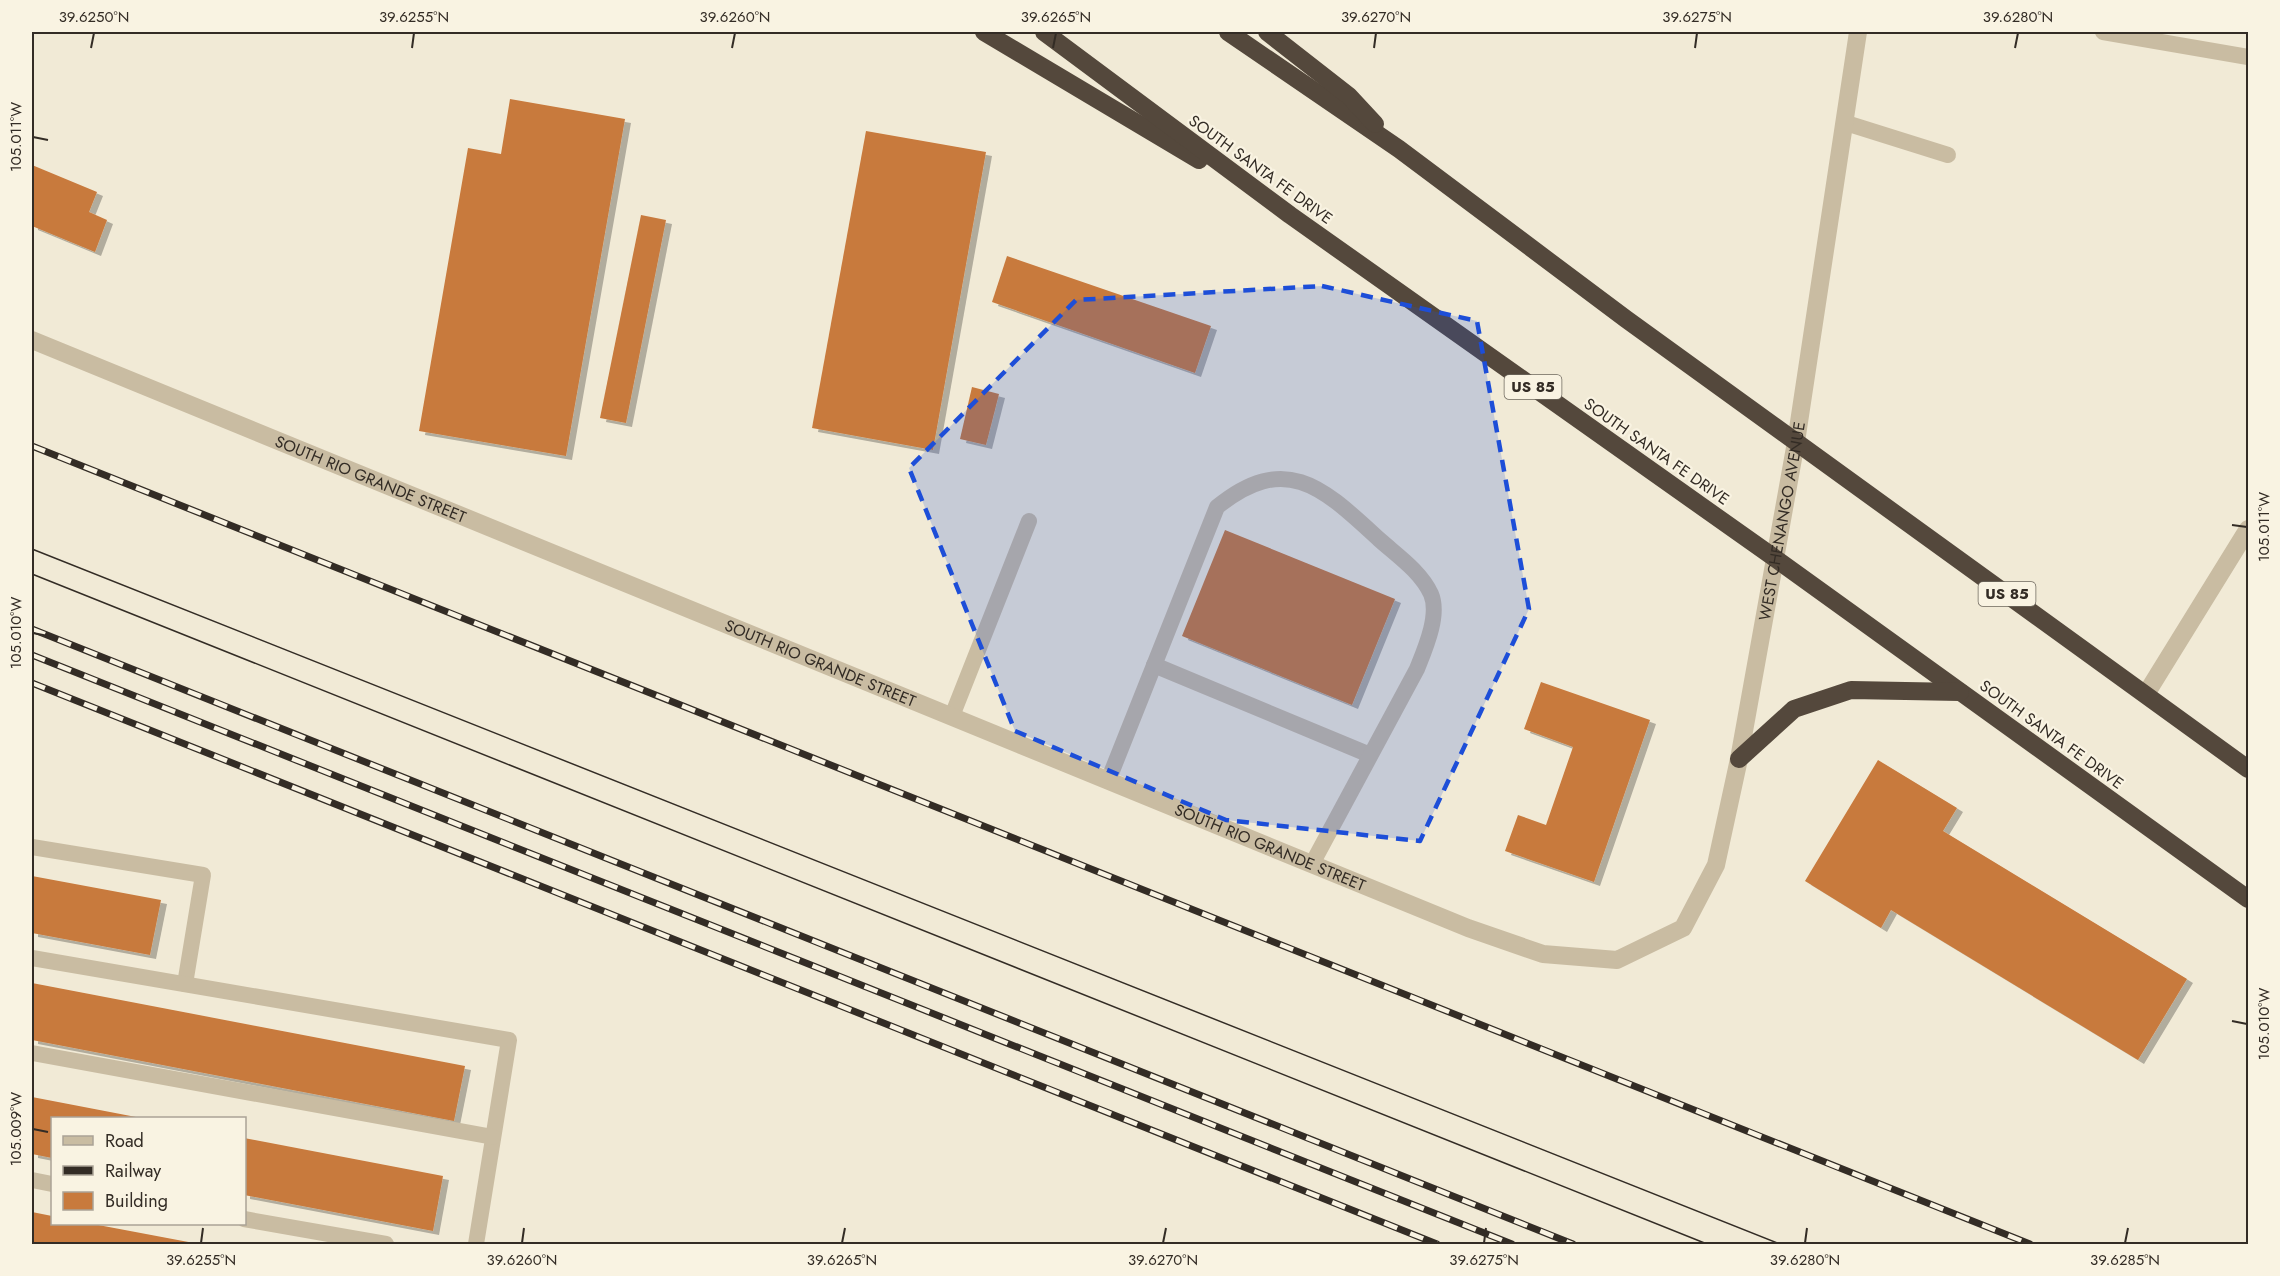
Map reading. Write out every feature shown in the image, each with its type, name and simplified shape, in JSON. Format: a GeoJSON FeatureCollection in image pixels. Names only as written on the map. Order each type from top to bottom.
{"type":"FeatureCollection","features":[{"type":"Feature","properties":{"kind":"highway"},"geometry":{"type":"LineString","coordinates":[[984,32],[1290,215]]}},
{"type":"Feature","properties":{"kind":"highway","name":"SOUTH SANTA FE DRIVE"},"geometry":{"type":"LineString","coordinates":[[1044,32],[1290,215],[1776,559],[2248,899]]}},
{"type":"Feature","properties":{"kind":"highway","name":"US 85"},"geometry":{"type":"LineString","coordinates":[[1228,32],[1399,149],[1626,319],[2248,769]]}},
{"type":"Feature","properties":{"kind":"highway"},"geometry":{"type":"LineString","coordinates":[[1267,32],[1349,96],[1399,149]]}},
{"type":"Feature","properties":{"kind":"highway"},"geometry":{"type":"LineString","coordinates":[[1739,759],[1794,709],[1851,690],[1960,692]]}},
{"type":"Feature","properties":{"kind":"street","name":"WEST CHENANGO AVENUE"},"geometry":{"type":"LineString","coordinates":[[1617,960],[1683,928],[1716,865],[1739,759],[1796,442],[1858,32]]}},
{"type":"Feature","properties":{"kind":"street","name":"SOUTH RIO GRANDE STREET"},"geometry":{"type":"LineString","coordinates":[[32,340],[1468,928],[1543,954],[1617,960]]}},
{"type":"Feature","properties":{"kind":"street"},"geometry":{"type":"LineString","coordinates":[[2146,694],[2248,529]]}},
{"type":"Feature","properties":{"kind":"lane"},"geometry":{"type":"LineString","coordinates":[[2103,32],[2248,57]]}},
{"type":"Feature","properties":{"kind":"lane"},"geometry":{"type":"LineString","coordinates":[[1846,123],[1948,155]]}},
{"type":"Feature","properties":{"kind":"lane"},"geometry":{"type":"LineString","coordinates":[[1108,781],[1217,507],[1235,492],[1260,481],[1285,478],[1311,484],[1335,499],[1418,575],[1431,595],[1433,610],[1429,640],[1417,669],[1312,864]]}},
{"type":"Feature","properties":{"kind":"lane"},"geometry":{"type":"LineString","coordinates":[[952,716],[1029,521]]}},
{"type":"Feature","properties":{"kind":"lane"},"geometry":{"type":"LineString","coordinates":[[1154,665],[1370,755]]}},
{"type":"Feature","properties":{"kind":"lane"},"geometry":{"type":"LineString","coordinates":[[32,847],[203,875],[185,984]]}},
{"type":"Feature","properties":{"kind":"lane"},"geometry":{"type":"LineString","coordinates":[[32,958],[509,1040],[476,1245]]}},
{"type":"Feature","properties":{"kind":"lane"},"geometry":{"type":"LineString","coordinates":[[32,1053],[493,1137]]}},
{"type":"Feature","properties":{"kind":"lane"},"geometry":{"type":"LineString","coordinates":[[32,1180],[51,1184]]}},
{"type":"Feature","properties":{"kind":"lane"},"geometry":{"type":"LineString","coordinates":[[246,1219],[386,1245]]}},
{"type":"Feature","properties":{"kind":"highlighted area"},"geometry":{"type":"Polygon","coordinates":[[[1322,286],[1477,321],[1529,609],[1420,841],[1226,820],[1015,731],[909,468],[1076,300],[1322,286]]]}},
{"type":"Feature","properties":{"kind":"building"},"geometry":{"type":"Polygon","coordinates":[[[510,99],[625,119],[566,456],[419,431],[468,148],[501,154],[510,99]]]}},
{"type":"Feature","properties":{"kind":"building"},"geometry":{"type":"Polygon","coordinates":[[[866,131],[986,152],[933,450],[812,428],[866,131]]]}},
{"type":"Feature","properties":{"kind":"building"},"geometry":{"type":"Polygon","coordinates":[[[32,165],[97,192],[89,212],[107,220],[95,252],[32,226],[32,165]]]}},
{"type":"Feature","properties":{"kind":"building"},"geometry":{"type":"Polygon","coordinates":[[[641,215],[666,220],[626,423],[600,418],[641,215]]]}},
{"type":"Feature","properties":{"kind":"building"},"geometry":{"type":"Polygon","coordinates":[[[1007,256],[1211,326],[1195,373],[992,302],[1007,256]]]}},
{"type":"Feature","properties":{"kind":"building"},"geometry":{"type":"Polygon","coordinates":[[[972,387],[999,394],[986,445],[960,439],[972,387]]]}},
{"type":"Feature","properties":{"kind":"building"},"geometry":{"type":"Polygon","coordinates":[[[1225,530],[1395,599],[1352,705],[1182,636],[1225,530]]]}},
{"type":"Feature","properties":{"kind":"building"},"geometry":{"type":"Polygon","coordinates":[[[1541,682],[1650,720],[1594,882],[1505,851],[1518,815],[1546,825],[1573,747],[1524,729],[1541,682]]]}},
{"type":"Feature","properties":{"kind":"building"},"geometry":{"type":"Polygon","coordinates":[[[1878,760],[1957,808],[1943,831],[2187,979],[2138,1060],[1891,910],[1881,928],[1805,881],[1878,760]]]}},
{"type":"Feature","properties":{"kind":"building"},"geometry":{"type":"Polygon","coordinates":[[[32,876],[161,900],[150,955],[32,933],[32,876]]]}},
{"type":"Feature","properties":{"kind":"building"},"geometry":{"type":"Polygon","coordinates":[[[32,983],[465,1066],[454,1121],[32,1040],[32,983]]]}},
{"type":"Feature","properties":{"kind":"building"},"geometry":{"type":"Polygon","coordinates":[[[32,1097],[136,1117],[51,1117],[51,1158],[32,1154],[32,1097]]]}},
{"type":"Feature","properties":{"kind":"building"},"geometry":{"type":"Polygon","coordinates":[[[246,1138],[443,1176],[433,1231],[246,1195],[246,1138]]]}},
{"type":"Feature","properties":{"kind":"building"},"geometry":{"type":"Polygon","coordinates":[[[32,1212],[51,1216],[51,1225],[98,1225],[199,1244],[32,1244],[32,1212]]]}},
{"type":"Feature","properties":{"kind":"tram line"},"geometry":{"type":"LineString","coordinates":[[32,549],[1780,1244]]}},
{"type":"Feature","properties":{"kind":"tram line"},"geometry":{"type":"LineString","coordinates":[[32,574],[1707,1244]]}},
{"type":"Feature","properties":{"kind":"railway"},"geometry":{"type":"LineString","coordinates":[[32,446],[2030,1244]]}},
{"type":"Feature","properties":{"kind":"railway"},"geometry":{"type":"LineString","coordinates":[[32,629],[1573,1244]]}},
{"type":"Feature","properties":{"kind":"railway"},"geometry":{"type":"LineString","coordinates":[[32,655],[1512,1244]]}},
{"type":"Feature","properties":{"kind":"railway"},"geometry":{"type":"LineString","coordinates":[[32,683],[1437,1244]]}}]}
